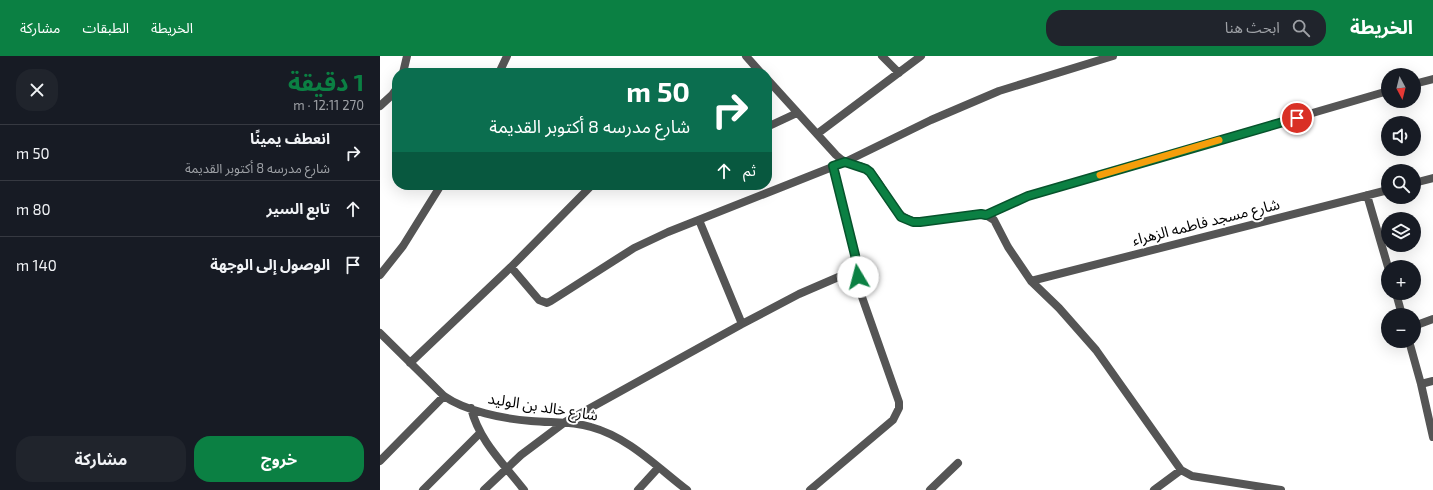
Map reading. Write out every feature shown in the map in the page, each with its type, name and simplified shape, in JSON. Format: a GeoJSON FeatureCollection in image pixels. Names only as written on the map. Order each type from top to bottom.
{"type":"FeatureCollection","features":[{"type":"Feature","properties":{"kind":"street"},"geometry":{"type":"LineString","coordinates":[[404,68],[407,56]]}},
{"type":"Feature","properties":{"kind":"street"},"geometry":{"type":"LineString","coordinates":[[501,68],[507,56]]}},
{"type":"Feature","properties":{"kind":"street"},"geometry":{"type":"LineString","coordinates":[[746,56],[757,68]]}},
{"type":"Feature","properties":{"kind":"street"},"geometry":{"type":"LineString","coordinates":[[882,56],[899,73]]}},
{"type":"Feature","properties":{"kind":"street"},"geometry":{"type":"LineString","coordinates":[[817,134],[921,56]]}},
{"type":"Feature","properties":{"kind":"street"},"geometry":{"type":"LineString","coordinates":[[511,267],[539,300],[547,303],[634,248],[668,232],[845,162],[945,113],[992,93],[1112,56]]}},
{"type":"Feature","properties":{"kind":"street"},"geometry":{"type":"LineString","coordinates":[[1421,82],[1433,79]]}},
{"type":"Feature","properties":{"kind":"street"},"geometry":{"type":"LineString","coordinates":[[772,85],[836,155],[845,162],[862,166],[870,172],[897,212],[907,220],[920,222],[981,214],[994,220],[1008,247],[1031,280],[1059,308],[1096,350],[1181,470],[1192,476],[1281,490]]}},
{"type":"Feature","properties":{"kind":"street"},"geometry":{"type":"LineString","coordinates":[[986,215],[1028,196],[1381,93]]}},
{"type":"Feature","properties":{"kind":"street"},"geometry":{"type":"LineString","coordinates":[[380,106],[392,96]]}},
{"type":"Feature","properties":{"kind":"street"},"geometry":{"type":"LineString","coordinates":[[772,125],[797,113]]}},
{"type":"Feature","properties":{"kind":"street"},"geometry":{"type":"LineString","coordinates":[[810,490],[893,420],[899,408],[897,397],[865,308],[833,166]]}},
{"type":"Feature","properties":{"kind":"street"},"geometry":{"type":"LineString","coordinates":[[1421,181],[1433,178]]}},
{"type":"Feature","properties":{"kind":"street"},"geometry":{"type":"LineString","coordinates":[[380,275],[403,246],[438,190]]}},
{"type":"Feature","properties":{"kind":"street"},"geometry":{"type":"LineString","coordinates":[[410,363],[511,267],[587,190]]}},
{"type":"Feature","properties":{"kind":"street","name":"شارع مسجد فاطمه الزهراء"},"geometry":{"type":"LineString","coordinates":[[1031,280],[1381,192]]}},
{"type":"Feature","properties":{"kind":"street"},"geometry":{"type":"LineString","coordinates":[[1367,195],[1386,260]]}},
{"type":"Feature","properties":{"kind":"street"},"geometry":{"type":"LineString","coordinates":[[699,220],[742,324]]}},
{"type":"Feature","properties":{"kind":"street"},"geometry":{"type":"LineString","coordinates":[[484,490],[506,468],[537,442],[565,422],[799,294],[857,269]]}},
{"type":"Feature","properties":{"kind":"street"},"geometry":{"type":"LineString","coordinates":[[1421,324],[1433,320]]}},
{"type":"Feature","properties":{"kind":"street","name":"شارع خالد بن الوليد"},"geometry":{"type":"LineString","coordinates":[[380,333],[450,401],[516,420],[565,422],[592,427],[607,432],[634,448],[687,490]]}},
{"type":"Feature","properties":{"kind":"street"},"geometry":{"type":"LineString","coordinates":[[1411,348],[1433,437]]}},
{"type":"Feature","properties":{"kind":"street"},"geometry":{"type":"LineString","coordinates":[[1421,384],[1433,381]]}},
{"type":"Feature","properties":{"kind":"street"},"geometry":{"type":"LineString","coordinates":[[380,461],[444,396]]}},
{"type":"Feature","properties":{"kind":"street"},"geometry":{"type":"LineString","coordinates":[[471,408],[474,421],[480,433],[524,490]]}},
{"type":"Feature","properties":{"kind":"street"},"geometry":{"type":"LineString","coordinates":[[423,490],[480,433]]}},
{"type":"Feature","properties":{"kind":"street"},"geometry":{"type":"LineString","coordinates":[[930,490],[958,463]]}},
{"type":"Feature","properties":{"kind":"street"},"geometry":{"type":"LineString","coordinates":[[638,490],[658,468]]}},
{"type":"Feature","properties":{"kind":"street"},"geometry":{"type":"LineString","coordinates":[[1154,490],[1181,470]]}},
{"type":"Feature","properties":{"kind":"slow traffic"},"geometry":{"type":"LineString","coordinates":[[1100,175],[1219,140]]}},
{"type":"Feature","properties":{"kind":"route"},"geometry":{"type":"LineString","coordinates":[[858,277],[855,255],[833,166],[845,162],[862,166],[870,172],[901,217],[913,222],[920,222],[981,214],[986,215],[1028,196],[1297,118]]}}]}
